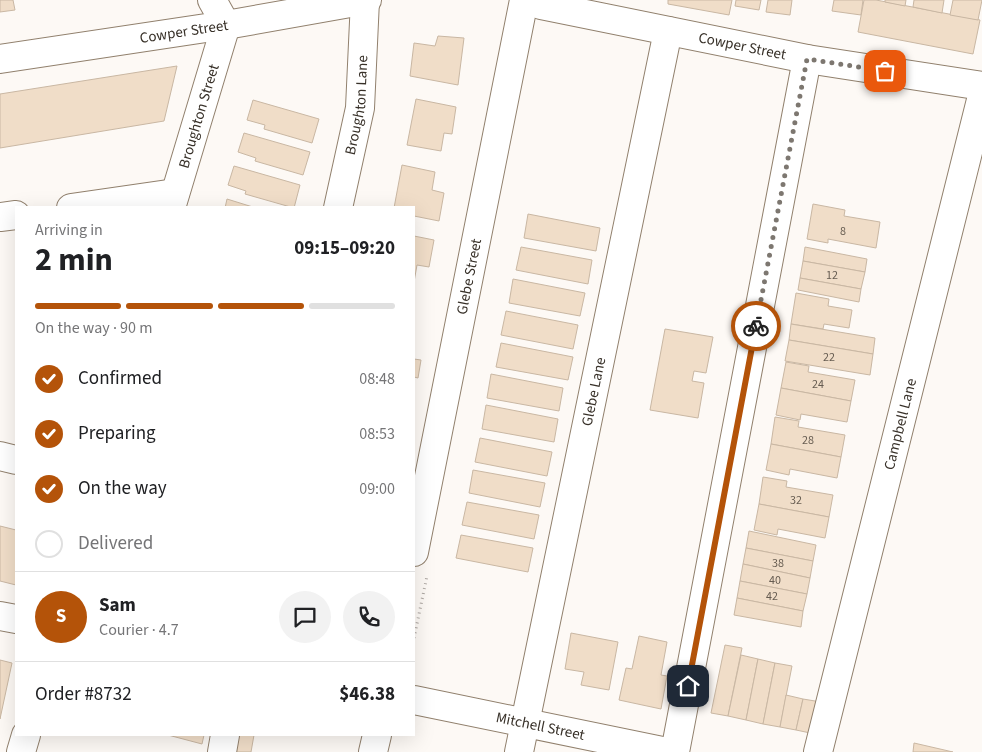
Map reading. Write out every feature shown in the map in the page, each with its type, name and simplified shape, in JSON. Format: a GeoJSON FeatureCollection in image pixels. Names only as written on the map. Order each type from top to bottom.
{"type":"FeatureCollection","features":[{"type":"Feature","properties":{"kind":"street"},"geometry":{"type":"LineString","coordinates":[[212,0],[226,25]]}},
{"type":"Feature","properties":{"kind":"street","name":"Cowper Street"},"geometry":{"type":"LineString","coordinates":[[0,59],[226,25],[366,0]]}},
{"type":"Feature","properties":{"kind":"street","name":"Broughton Lane"},"geometry":{"type":"LineString","coordinates":[[338,206],[360,108],[366,0]]}},
{"type":"Feature","properties":{"kind":"street","name":"Glebe Street"},"geometry":{"type":"LineString","coordinates":[[415,547],[524,0]]}},
{"type":"Feature","properties":{"kind":"street","name":"Cowper Street"},"geometry":{"type":"LineString","coordinates":[[534,0],[541,5],[807,59],[982,86]]}},
{"type":"Feature","properties":{"kind":"street","name":"Broughton Street"},"geometry":{"type":"LineString","coordinates":[[173,200],[226,25]]}},
{"type":"Feature","properties":{"kind":"street","name":"Glebe Lane"},"geometry":{"type":"LineString","coordinates":[[519,752],[668,31]]}},
{"type":"Feature","properties":{"kind":"street"},"geometry":{"type":"LineString","coordinates":[[675,752],[807,59]]}},
{"type":"Feature","properties":{"kind":"street","name":"Campbell Lane"},"geometry":{"type":"LineString","coordinates":[[818,752],[982,96]]}},
{"type":"Feature","properties":{"kind":"street"},"geometry":{"type":"LineString","coordinates":[[96,206],[173,200]]}},
{"type":"Feature","properties":{"kind":"street"},"geometry":{"type":"LineString","coordinates":[[0,217],[15,215]]}},
{"type":"Feature","properties":{"kind":"street"},"geometry":{"type":"LineString","coordinates":[[0,456],[15,460]]}},
{"type":"Feature","properties":{"kind":"street"},"geometry":{"type":"LineString","coordinates":[[0,616],[15,619]]}},
{"type":"Feature","properties":{"kind":"street","name":"Mitchell Street"},"geometry":{"type":"LineString","coordinates":[[415,700],[667,752]]}},
{"type":"Feature","properties":{"kind":"street"},"geometry":{"type":"LineString","coordinates":[[21,752],[26,736]]}},
{"type":"Feature","properties":{"kind":"street"},"geometry":{"type":"LineString","coordinates":[[222,752],[225,736]]}},
{"type":"Feature","properties":{"kind":"street"},"geometry":{"type":"LineString","coordinates":[[374,752],[377,736]]}},
{"type":"Feature","properties":{"kind":"building"},"geometry":{"type":"Polygon","coordinates":[[[0,0],[13,0],[15,10],[0,12],[0,0]]]}},
{"type":"Feature","properties":{"kind":"building"},"geometry":{"type":"Polygon","coordinates":[[[668,0],[732,0],[729,15],[668,4],[668,0]]]}},
{"type":"Feature","properties":{"kind":"building"},"geometry":{"type":"Polygon","coordinates":[[[736,0],[761,0],[759,10],[735,6],[736,0]]]}},
{"type":"Feature","properties":{"kind":"building"},"geometry":{"type":"Polygon","coordinates":[[[768,0],[792,0],[790,15],[766,12],[768,0]]]}},
{"type":"Feature","properties":{"kind":"building"},"geometry":{"type":"Polygon","coordinates":[[[834,0],[863,0],[861,15],[832,11],[834,0]]]}},
{"type":"Feature","properties":{"kind":"building"},"geometry":{"type":"Polygon","coordinates":[[[864,0],[876,0],[980,20],[973,54],[858,32],[864,0]]]}},
{"type":"Feature","properties":{"kind":"building"},"geometry":{"type":"Polygon","coordinates":[[[885,0],[906,0],[905,6],[885,2],[885,0]]]}},
{"type":"Feature","properties":{"kind":"building"},"geometry":{"type":"Polygon","coordinates":[[[914,0],[944,0],[942,13],[913,7],[914,0]]]}},
{"type":"Feature","properties":{"kind":"building"},"geometry":{"type":"Polygon","coordinates":[[[953,0],[982,0],[978,20],[950,15],[953,0]]]}},
{"type":"Feature","properties":{"kind":"building"},"geometry":{"type":"Polygon","coordinates":[[[438,36],[464,38],[458,85],[410,76],[414,43],[435,46],[438,36]]]}},
{"type":"Feature","properties":{"kind":"building"},"geometry":{"type":"Polygon","coordinates":[[[177,66],[164,121],[0,148],[0,94],[177,66]]]}},
{"type":"Feature","properties":{"kind":"building"},"geometry":{"type":"Polygon","coordinates":[[[416,99],[456,107],[452,134],[444,133],[441,151],[407,145],[416,99]]]}},
{"type":"Feature","properties":{"kind":"building"},"geometry":{"type":"Polygon","coordinates":[[[253,100],[319,119],[312,143],[264,129],[265,125],[247,120],[253,100]]]}},
{"type":"Feature","properties":{"kind":"building"},"geometry":{"type":"Polygon","coordinates":[[[244,133],[310,152],[303,175],[255,161],[256,158],[238,152],[244,133]]]}},
{"type":"Feature","properties":{"kind":"building"},"geometry":{"type":"Polygon","coordinates":[[[402,165],[435,172],[432,190],[444,193],[439,221],[415,216],[415,206],[394,206],[402,165]]]}},
{"type":"Feature","properties":{"kind":"building"},"geometry":{"type":"Polygon","coordinates":[[[234,166],[300,185],[295,206],[287,206],[245,194],[246,191],[228,185],[234,166]]]}},
{"type":"Feature","properties":{"kind":"building"},"geometry":{"type":"Polygon","coordinates":[[[227,199],[250,206],[225,206],[227,199]]]}},
{"type":"Feature","properties":{"kind":"building"},"geometry":{"type":"Polygon","coordinates":[[[813,204],[845,210],[844,216],[880,222],[876,248],[828,239],[828,243],[807,239],[813,204]]]}},
{"type":"Feature","properties":{"kind":"building"},"geometry":{"type":"Polygon","coordinates":[[[528,214],[600,228],[596,251],[524,238],[528,214]]]}},
{"type":"Feature","properties":{"kind":"building"},"geometry":{"type":"Polygon","coordinates":[[[415,236],[434,240],[429,267],[417,265],[415,276],[415,236]]]}},
{"type":"Feature","properties":{"kind":"building"},"geometry":{"type":"Polygon","coordinates":[[[521,247],[592,260],[588,284],[516,270],[521,247]]]}},
{"type":"Feature","properties":{"kind":"building"},"geometry":{"type":"Polygon","coordinates":[[[805,247],[867,259],[865,272],[803,261],[805,247]]]}},
{"type":"Feature","properties":{"kind":"building"},"geometry":{"type":"Polygon","coordinates":[[[803,261],[865,272],[861,289],[800,278],[803,261]]]}},
{"type":"Feature","properties":{"kind":"building"},"geometry":{"type":"Polygon","coordinates":[[[800,278],[861,289],[859,302],[798,290],[800,278]]]}},
{"type":"Feature","properties":{"kind":"building"},"geometry":{"type":"Polygon","coordinates":[[[513,279],[585,293],[580,316],[509,303],[513,279]]]}},
{"type":"Feature","properties":{"kind":"building"},"geometry":{"type":"Polygon","coordinates":[[[796,293],[829,299],[828,306],[852,310],[849,328],[824,324],[823,329],[791,324],[796,293]]]}},
{"type":"Feature","properties":{"kind":"building"},"geometry":{"type":"Polygon","coordinates":[[[506,311],[578,325],[573,349],[501,335],[506,311]]]}},
{"type":"Feature","properties":{"kind":"building"},"geometry":{"type":"Polygon","coordinates":[[[791,324],[875,338],[873,354],[789,340],[791,324]]]}},
{"type":"Feature","properties":{"kind":"building"},"geometry":{"type":"Polygon","coordinates":[[[665,329],[713,337],[706,373],[694,371],[692,381],[704,383],[698,418],[650,410],[665,329]]]}},
{"type":"Feature","properties":{"kind":"building"},"geometry":{"type":"Polygon","coordinates":[[[789,340],[873,354],[870,375],[785,361],[789,340]]]}},
{"type":"Feature","properties":{"kind":"building"},"geometry":{"type":"Polygon","coordinates":[[[501,343],[573,357],[568,380],[496,367],[501,343]]]}},
{"type":"Feature","properties":{"kind":"building"},"geometry":{"type":"Polygon","coordinates":[[[415,359],[421,360],[418,378],[415,377],[415,359]]]}},
{"type":"Feature","properties":{"kind":"building"},"geometry":{"type":"Polygon","coordinates":[[[786,362],[809,366],[808,372],[855,380],[851,401],[781,388],[786,362]]]}},
{"type":"Feature","properties":{"kind":"building"},"geometry":{"type":"Polygon","coordinates":[[[491,374],[563,388],[559,411],[487,398],[491,374]]]}},
{"type":"Feature","properties":{"kind":"building"},"geometry":{"type":"Polygon","coordinates":[[[781,388],[851,401],[847,422],[801,414],[800,420],[776,415],[781,388]]]}},
{"type":"Feature","properties":{"kind":"building"},"geometry":{"type":"Polygon","coordinates":[[[486,405],[558,419],[554,442],[482,429],[486,405]]]}},
{"type":"Feature","properties":{"kind":"building"},"geometry":{"type":"Polygon","coordinates":[[[775,417],[799,421],[798,427],[845,435],[841,457],[771,444],[775,417]]]}},
{"type":"Feature","properties":{"kind":"building"},"geometry":{"type":"Polygon","coordinates":[[[480,438],[552,452],[547,476],[475,462],[480,438]]]}},
{"type":"Feature","properties":{"kind":"building"},"geometry":{"type":"Polygon","coordinates":[[[771,444],[841,457],[837,478],[790,469],[789,475],[766,470],[771,444]]]}},
{"type":"Feature","properties":{"kind":"building"},"geometry":{"type":"Polygon","coordinates":[[[473,470],[545,483],[540,507],[469,493],[473,470]]]}},
{"type":"Feature","properties":{"kind":"building"},"geometry":{"type":"Polygon","coordinates":[[[763,477],[787,481],[786,487],[833,495],[829,517],[759,504],[763,477]]]}},
{"type":"Feature","properties":{"kind":"building"},"geometry":{"type":"Polygon","coordinates":[[[467,502],[539,515],[534,539],[462,525],[467,502]]]}},
{"type":"Feature","properties":{"kind":"building"},"geometry":{"type":"Polygon","coordinates":[[[759,504],[829,517],[825,538],[778,529],[777,535],[754,530],[759,504]]]}},
{"type":"Feature","properties":{"kind":"building"},"geometry":{"type":"Polygon","coordinates":[[[0,526],[15,530],[15,585],[0,581],[0,526]]]}},
{"type":"Feature","properties":{"kind":"building"},"geometry":{"type":"Polygon","coordinates":[[[749,531],[816,545],[813,561],[746,548],[749,531]]]}},
{"type":"Feature","properties":{"kind":"building"},"geometry":{"type":"Polygon","coordinates":[[[461,535],[533,548],[528,572],[456,558],[461,535]]]}},
{"type":"Feature","properties":{"kind":"building"},"geometry":{"type":"Polygon","coordinates":[[[746,548],[813,561],[810,578],[743,564],[746,548]]]}},
{"type":"Feature","properties":{"kind":"building"},"geometry":{"type":"Polygon","coordinates":[[[743,564],[810,578],[807,594],[740,581],[743,564]]]}},
{"type":"Feature","properties":{"kind":"building"},"geometry":{"type":"Polygon","coordinates":[[[740,581],[807,594],[803,611],[737,598],[740,581]]]}},
{"type":"Feature","properties":{"kind":"building"},"geometry":{"type":"Polygon","coordinates":[[[737,598],[803,611],[801,627],[734,615],[737,598]]]}},
{"type":"Feature","properties":{"kind":"building"},"geometry":{"type":"Polygon","coordinates":[[[571,633],[618,642],[609,690],[581,685],[584,672],[565,669],[571,633]]]}},
{"type":"Feature","properties":{"kind":"building"},"geometry":{"type":"Polygon","coordinates":[[[639,636],[667,642],[661,675],[667,676],[661,709],[619,700],[626,668],[632,669],[639,636]]]}},
{"type":"Feature","properties":{"kind":"building"},"geometry":{"type":"Polygon","coordinates":[[[725,645],[742,648],[728,716],[711,713],[725,645]]]}},
{"type":"Feature","properties":{"kind":"building"},"geometry":{"type":"Polygon","coordinates":[[[741,655],[758,659],[746,720],[728,716],[741,655]]]}},
{"type":"Feature","properties":{"kind":"building"},"geometry":{"type":"Polygon","coordinates":[[[758,659],[775,663],[763,724],[746,720],[758,659]]]}},
{"type":"Feature","properties":{"kind":"building"},"geometry":{"type":"Polygon","coordinates":[[[0,660],[12,663],[0,719],[0,660]]]}},
{"type":"Feature","properties":{"kind":"building"},"geometry":{"type":"Polygon","coordinates":[[[775,663],[792,666],[780,727],[763,724],[775,663]]]}},
{"type":"Feature","properties":{"kind":"building"},"geometry":{"type":"Polygon","coordinates":[[[786,695],[803,699],[796,730],[780,727],[786,695]]]}},
{"type":"Feature","properties":{"kind":"building"},"geometry":{"type":"Polygon","coordinates":[[[803,699],[821,702],[815,734],[796,730],[803,699]]]}},
{"type":"Feature","properties":{"kind":"building"},"geometry":{"type":"Polygon","coordinates":[[[172,736],[204,736],[202,744],[172,736]]]}},
{"type":"Feature","properties":{"kind":"building"},"geometry":{"type":"Polygon","coordinates":[[[236,736],[254,736],[251,752],[232,752],[236,736]]]}},
{"type":"Feature","properties":{"kind":"building"},"geometry":{"type":"Polygon","coordinates":[[[914,743],[953,752],[913,752],[914,743]]]}},
{"type":"Feature","properties":{"kind":"way so far"},"geometry":{"type":"LineString","coordinates":[[756,326],[807,59],[885,71]]}},
{"type":"Feature","properties":{"kind":"route"},"geometry":{"type":"LineString","coordinates":[[688,686],[756,326]]}}]}
